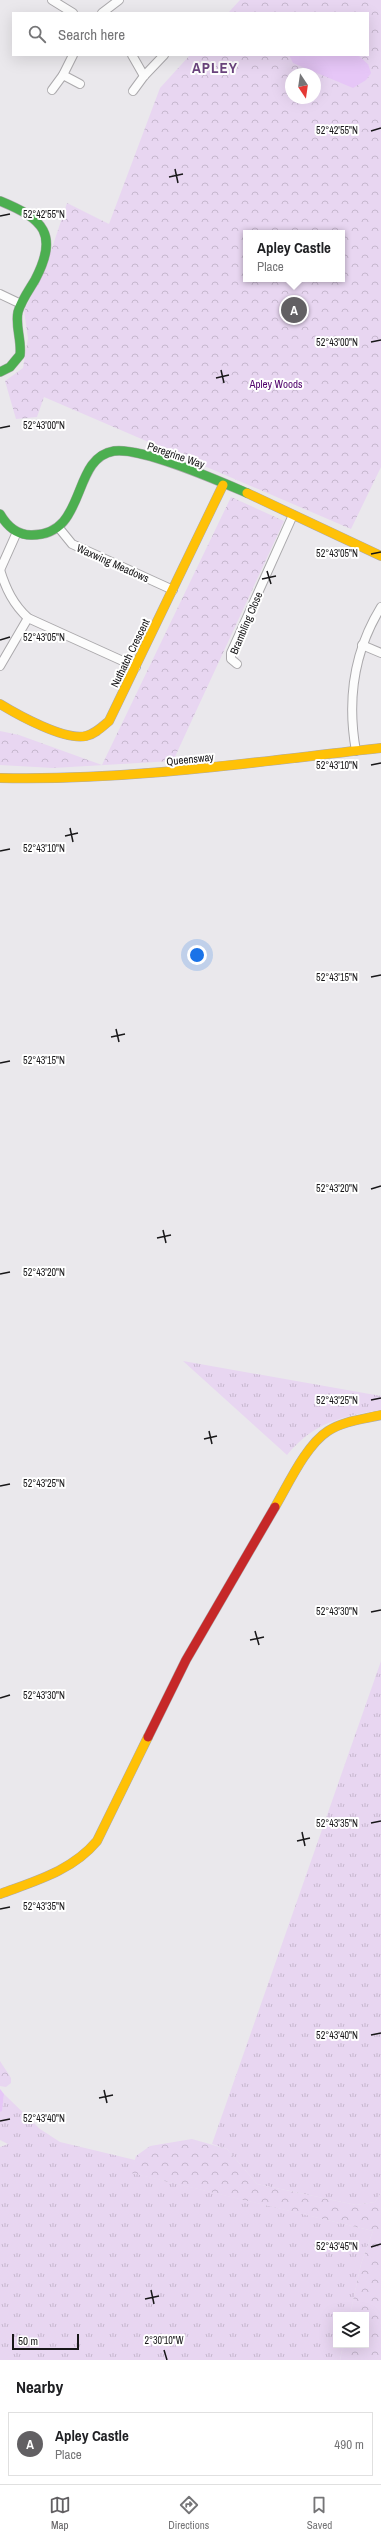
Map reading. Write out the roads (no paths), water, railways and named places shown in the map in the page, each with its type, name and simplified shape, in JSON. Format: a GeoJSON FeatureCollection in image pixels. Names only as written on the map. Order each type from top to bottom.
{"type":"FeatureCollection","features":[{"type":"Feature","properties":{"kind":"street"},"geometry":{"type":"LineString","coordinates":[[52,0],[71,12]]}},
{"type":"Feature","properties":{"kind":"street"},"geometry":{"type":"LineString","coordinates":[[103,12],[119,0]]}},
{"type":"Feature","properties":{"kind":"street"},"geometry":{"type":"LineString","coordinates":[[52,90],[63,75],[72,56]]}},
{"type":"Feature","properties":{"kind":"street"},"geometry":{"type":"LineString","coordinates":[[133,56],[144,76]]}},
{"type":"Feature","properties":{"kind":"street"},"geometry":{"type":"LineString","coordinates":[[133,91],[144,76],[163,56]]}},
{"type":"Feature","properties":{"kind":"street"},"geometry":{"type":"LineString","coordinates":[[63,75],[80,84]]}},
{"type":"Feature","properties":{"kind":"street"},"geometry":{"type":"LineString","coordinates":[[0,201],[36,219],[44,229],[47,239],[47,249],[21,304],[17,319],[22,342],[21,353],[11,367],[0,372]]}},
{"type":"Feature","properties":{"kind":"street"},"geometry":{"type":"LineString","coordinates":[[0,294],[21,304]]}},
{"type":"Feature","properties":{"kind":"street","name":"Peregrine Way"},"geometry":{"type":"LineString","coordinates":[[59,528],[73,509],[94,463],[105,454],[115,451],[154,458],[223,485],[294,515],[381,556]]}},
{"type":"Feature","properties":{"kind":"street","name":"Nuthatch Crescent"},"geometry":{"type":"LineString","coordinates":[[0,704],[71,736],[85,736],[103,727],[112,718],[223,485]]}},
{"type":"Feature","properties":{"kind":"street"},"geometry":{"type":"LineString","coordinates":[[0,514],[17,532],[39,536],[59,528]]}},
{"type":"Feature","properties":{"kind":"street","name":"Brambling Close"},"geometry":{"type":"LineString","coordinates":[[237,664],[231,659],[231,653],[294,515]]}},
{"type":"Feature","properties":{"kind":"street","name":"Waxwing Meadows"},"geometry":{"type":"LineString","coordinates":[[59,528],[72,544],[173,590]]}},
{"type":"Feature","properties":{"kind":"street"},"geometry":{"type":"LineString","coordinates":[[17,532],[0,570],[6,588],[15,605],[28,618],[136,667]]}},
{"type":"Feature","properties":{"kind":"street"},"geometry":{"type":"LineString","coordinates":[[356,751],[352,699],[354,678],[362,645],[381,608]]}},
{"type":"Feature","properties":{"kind":"street"},"geometry":{"type":"LineString","coordinates":[[0,666],[28,618]]}},
{"type":"Feature","properties":{"kind":"street"},"geometry":{"type":"LineString","coordinates":[[362,645],[381,653]]}},
{"type":"Feature","properties":{"kind":"street","name":"Queensway"},"geometry":{"type":"LineString","coordinates":[[0,778],[96,779],[156,775],[381,748]]}},
{"type":"Feature","properties":{"kind":"street"},"geometry":{"type":"LineString","coordinates":[[0,1894],[64,1870],[88,1852],[116,1804],[186,1660],[307,1453],[327,1431],[346,1422],[381,1415]]}},
{"type":"Feature","properties":{"kind":"place","name":"Apley Castle"},"geometry":{"type":"Point","coordinates":[294,310]}},
{"type":"Feature","properties":{"kind":"district","name":"APLEY"},"geometry":{"type":"Point","coordinates":[215,68]}},
{"type":"Feature","properties":{"kind":"park label","name":"Apley Woods"},"geometry":{"type":"Point","coordinates":[276,384]}}]}
